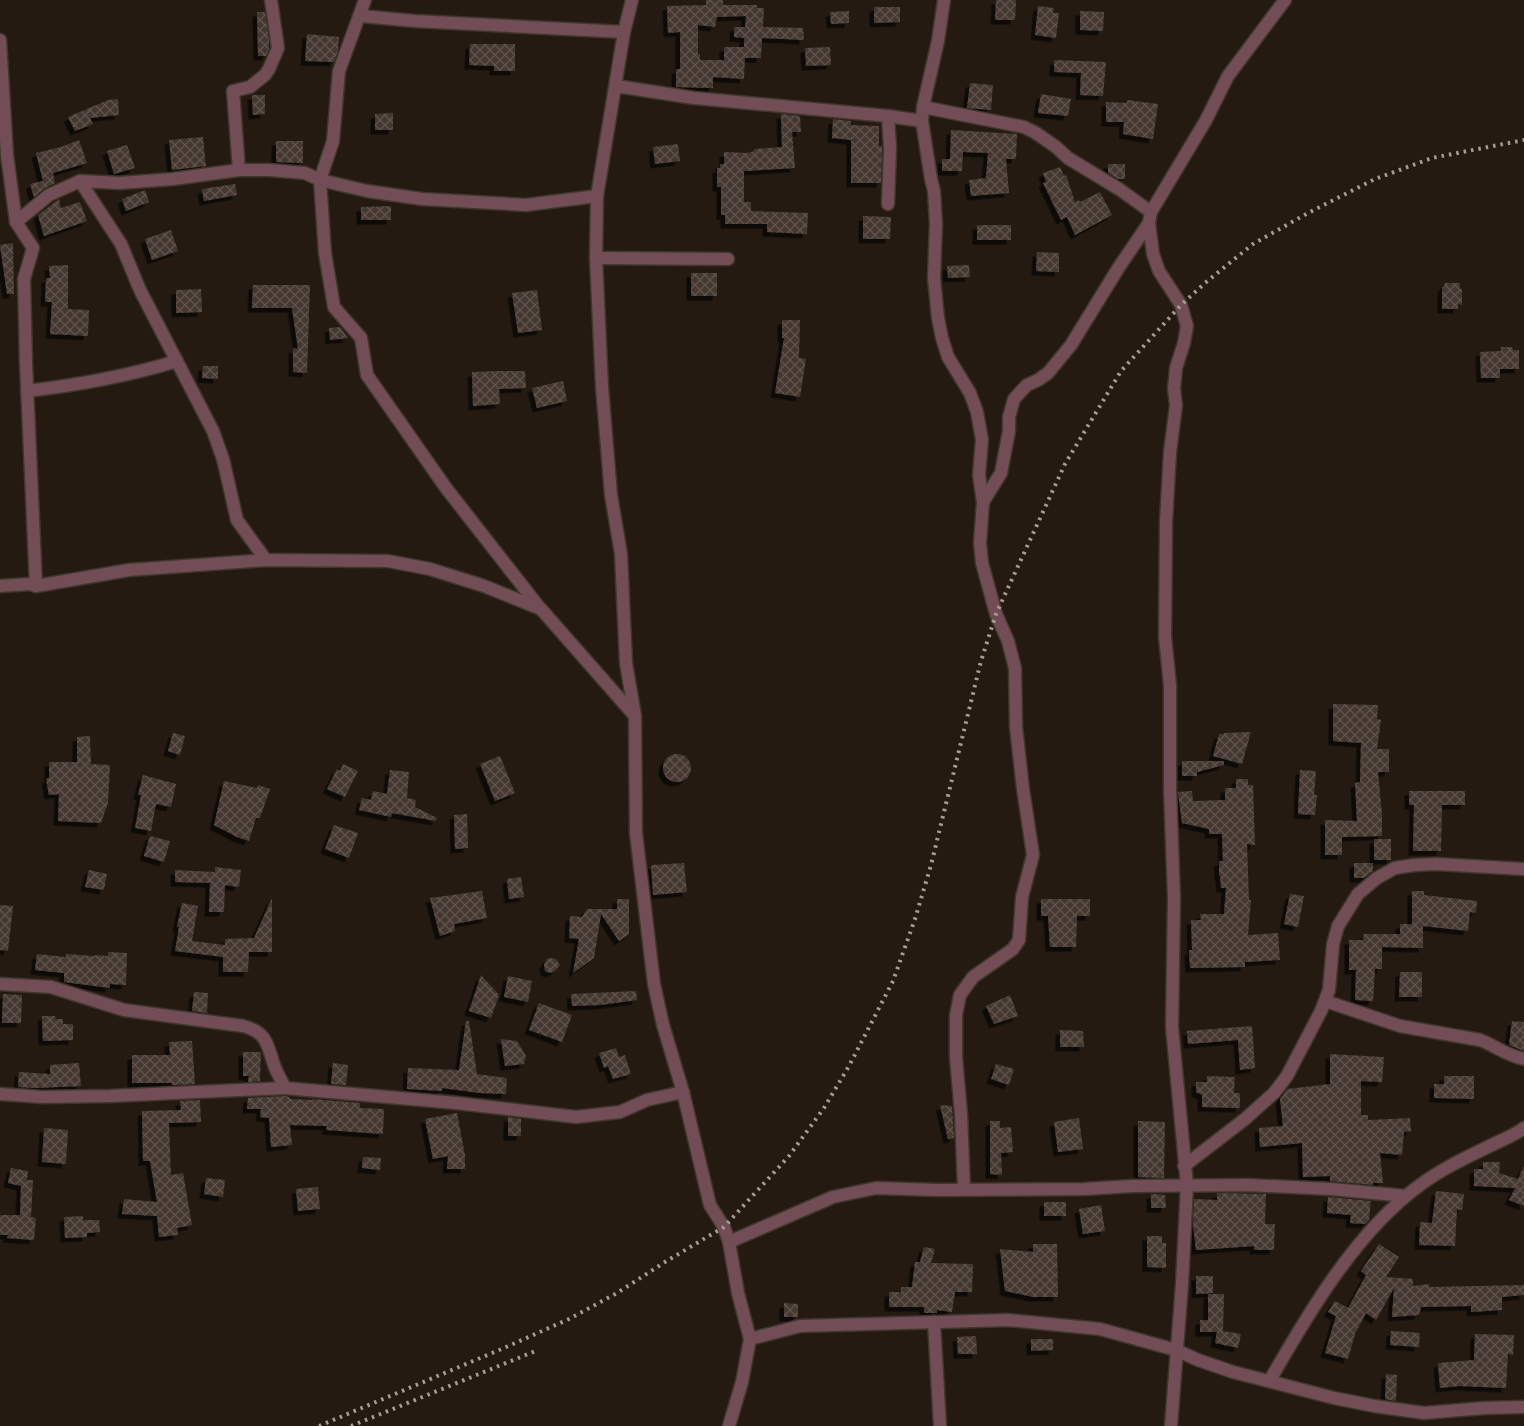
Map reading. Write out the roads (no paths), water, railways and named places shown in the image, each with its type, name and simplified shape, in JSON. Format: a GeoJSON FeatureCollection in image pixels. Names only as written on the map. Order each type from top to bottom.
{"type":"FeatureCollection","features":[{"type":"Feature","properties":{"kind":"street"},"geometry":{"type":"LineString","coordinates":[[238,170],[233,91],[250,87],[265,75],[278,48],[271,0]]}},
{"type":"Feature","properties":{"kind":"street"},"geometry":{"type":"LineString","coordinates":[[365,0],[339,71],[333,140],[320,180],[325,253],[334,307],[361,338],[367,375],[446,488],[541,609],[635,716]]}},
{"type":"Feature","properties":{"kind":"street"},"geometry":{"type":"LineString","coordinates":[[632,0],[624,32],[597,196],[596,258],[602,387],[610,486],[621,554],[626,663],[635,716],[636,833],[654,984],[663,1025],[683,1092],[710,1205],[724,1227],[729,1242],[738,1293],[750,1340],[742,1382],[729,1426]]}},
{"type":"Feature","properties":{"kind":"street"},"geometry":{"type":"LineString","coordinates":[[944,0],[938,41],[923,107],[922,121],[934,191],[936,224],[934,278],[938,318],[948,357],[970,393],[977,412],[982,440],[979,475],[984,502],[980,543],[982,563],[996,614],[1008,641],[1015,668],[1016,727],[1033,855],[1022,897],[1018,940],[1013,950],[973,977],[960,995],[956,1015],[956,1057],[961,1114],[964,1189]]}},
{"type":"Feature","properties":{"kind":"street"},"geometry":{"type":"LineString","coordinates":[[984,502],[1000,473],[1009,431],[1009,417],[1014,399],[1027,385],[1048,373],[1071,346],[1150,217],[1206,120],[1228,76],[1285,0]]}},
{"type":"Feature","properties":{"kind":"street"},"geometry":{"type":"LineString","coordinates":[[360,16],[415,21],[624,32]]}},
{"type":"Feature","properties":{"kind":"street"},"geometry":{"type":"LineString","coordinates":[[0,40],[7,155],[16,222],[33,248],[24,279],[36,586]]}},
{"type":"Feature","properties":{"kind":"street"},"geometry":{"type":"LineString","coordinates":[[616,86],[694,98],[888,116],[922,121]]}},
{"type":"Feature","properties":{"kind":"street"},"geometry":{"type":"LineString","coordinates":[[923,107],[1017,126],[1036,133],[1074,162],[1119,189],[1150,217],[1153,254],[1159,271],[1181,305],[1187,326],[1176,368],[1174,389],[1176,405],[1170,452],[1166,522],[1165,637],[1170,685],[1170,789],[1174,898],[1172,1027],[1187,1185],[1182,1284],[1171,1426]]}},
{"type":"Feature","properties":{"kind":"street"},"geometry":{"type":"LineString","coordinates":[[888,116],[890,148],[888,204]]}},
{"type":"Feature","properties":{"kind":"street"},"geometry":{"type":"LineString","coordinates":[[16,222],[49,195],[80,181],[120,183],[173,180],[238,170],[305,173],[320,180],[367,191],[422,199],[526,205],[597,196]]}},
{"type":"Feature","properties":{"kind":"street"},"geometry":{"type":"LineString","coordinates":[[80,181],[121,244],[140,290],[213,430],[223,459],[237,520],[266,560]]}},
{"type":"Feature","properties":{"kind":"street"},"geometry":{"type":"LineString","coordinates":[[596,258],[728,259]]}},
{"type":"Feature","properties":{"kind":"street"},"geometry":{"type":"LineString","coordinates":[[27,391],[138,373],[177,361]]}},
{"type":"Feature","properties":{"kind":"street"},"geometry":{"type":"LineString","coordinates":[[0,586],[30,584],[36,586],[128,570],[266,560],[388,560],[430,569],[484,586],[541,609]]}},
{"type":"Feature","properties":{"kind":"street"},"geometry":{"type":"LineString","coordinates":[[1184,1166],[1245,1119],[1274,1092],[1287,1076],[1330,990],[1332,944],[1338,926],[1358,894],[1377,878],[1395,868],[1414,865],[1436,864],[1524,869]]}},
{"type":"Feature","properties":{"kind":"street"},"geometry":{"type":"LineString","coordinates":[[0,984],[51,988],[124,1010],[254,1029],[263,1036],[268,1045],[276,1071],[285,1088]]}},
{"type":"Feature","properties":{"kind":"street"},"geometry":{"type":"LineString","coordinates":[[1325,1001],[1400,1026],[1480,1040],[1501,1052],[1524,1059]]}},
{"type":"Feature","properties":{"kind":"street"},"geometry":{"type":"LineString","coordinates":[[0,1094],[42,1097],[110,1096],[285,1088],[456,1103],[576,1117],[620,1112],[647,1100],[683,1092]]}},
{"type":"Feature","properties":{"kind":"street"},"geometry":{"type":"LineString","coordinates":[[1270,1380],[1305,1319],[1340,1269],[1374,1228],[1406,1196],[1452,1164],[1523,1130]]}},
{"type":"Feature","properties":{"kind":"street"},"geometry":{"type":"LineString","coordinates":[[729,1242],[833,1197],[876,1188],[1084,1189],[1248,1185],[1331,1189],[1406,1196]]}},
{"type":"Feature","properties":{"kind":"street"},"geometry":{"type":"LineString","coordinates":[[750,1340],[800,1326],[1008,1320],[1100,1328],[1176,1350],[1233,1372],[1334,1398],[1424,1413],[1524,1407]]}},
{"type":"Feature","properties":{"kind":"street"},"geometry":{"type":"LineString","coordinates":[[934,1322],[940,1426]]}},
{"type":"Feature","properties":{"kind":"street"},"geometry":{"type":"LineString","coordinates":[[1419,1426],[1424,1413]]}},
{"type":"Feature","properties":{"kind":"railway"},"geometry":{"type":"LineString","coordinates":[[319,1426],[569,1319],[617,1293],[724,1227],[789,1156],[824,1108],[849,1066],[893,981],[915,919],[931,865],[981,661],[996,614],[1065,464],[1121,371],[1181,305],[1253,244],[1375,179],[1432,158],[1524,140]]}},
{"type":"Feature","properties":{"kind":"railway"},"geometry":{"type":"LineString","coordinates":[[351,1426],[538,1350]]}}]}
